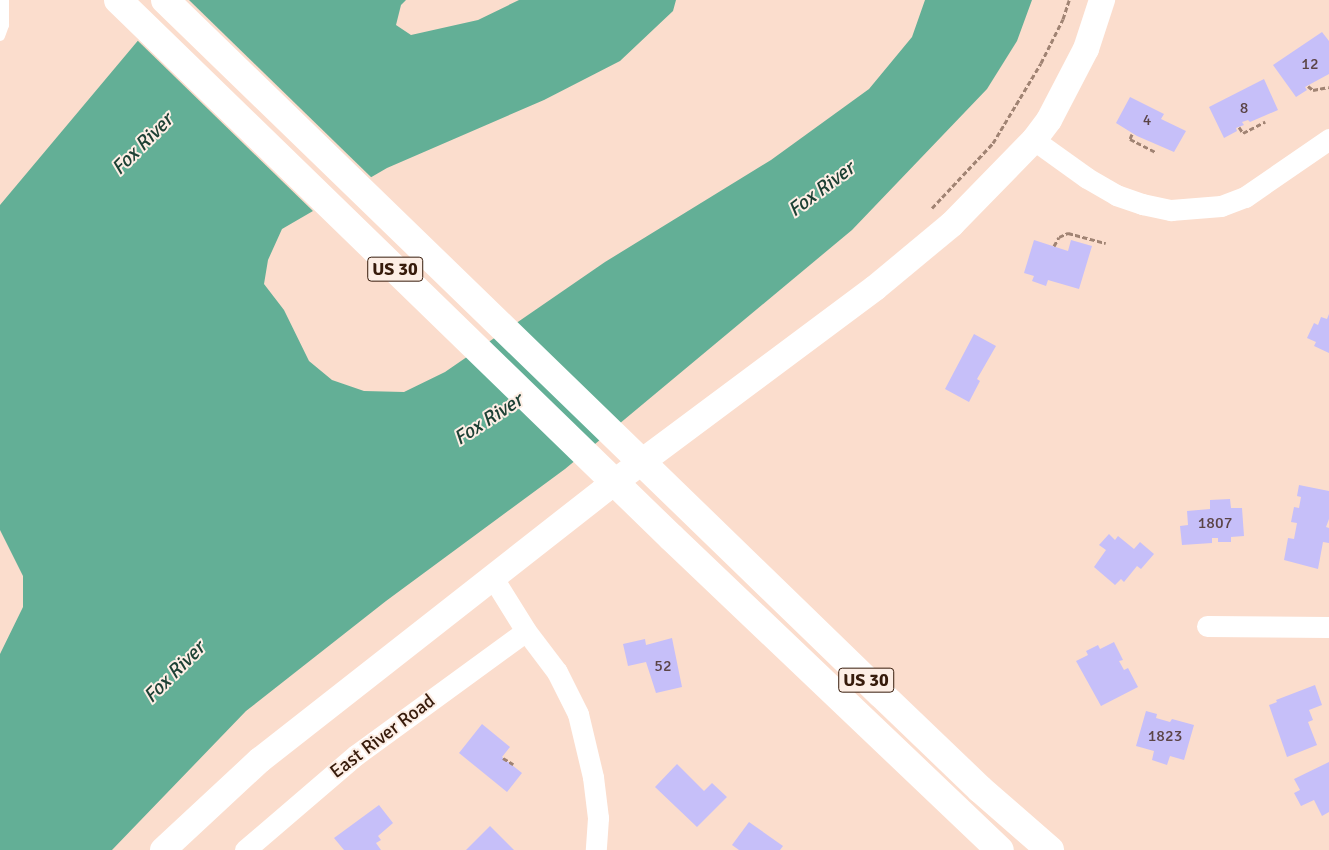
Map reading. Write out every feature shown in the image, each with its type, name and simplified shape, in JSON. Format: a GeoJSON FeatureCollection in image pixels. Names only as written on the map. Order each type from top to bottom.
{"type":"FeatureCollection","features":[{"type":"Feature","properties":{"kind":"main road","name":"US 30"},"geometry":{"type":"LineString","coordinates":[[118,0],[671,537],[1000,850]]}},
{"type":"Feature","properties":{"kind":"main road","name":"US 30"},"geometry":{"type":"LineString","coordinates":[[165,0],[980,789],[1050,850]]}},
{"type":"Feature","properties":{"kind":"street"},"geometry":{"type":"LineString","coordinates":[[162,850],[260,760],[604,490],[875,288],[952,224],[1034,140],[1054,111],[1083,56],[1102,0]]}},
{"type":"Feature","properties":{"kind":"street"},"geometry":{"type":"LineString","coordinates":[[1034,140],[1116,195],[1142,204],[1171,210],[1222,206],[1245,197],[1329,139]]}},
{"type":"Feature","properties":{"kind":"street"},"geometry":{"type":"LineString","coordinates":[[493,578],[526,631],[557,672],[578,714],[593,777],[598,818],[598,849]]}},
{"type":"Feature","properties":{"kind":"street"},"geometry":{"type":"LineString","coordinates":[[1207,626],[1329,627]]}},
{"type":"Feature","properties":{"kind":"street","name":"East River Road"},"geometry":{"type":"LineString","coordinates":[[245,850],[356,754],[526,631]]}},
{"type":"Feature","properties":{"kind":"lane"},"geometry":{"type":"LineString","coordinates":[[0,36],[4,26],[4,0]]}},
{"type":"Feature","properties":{"kind":"path"},"geometry":{"type":"LineString","coordinates":[[1308,86],[1313,90],[1329,87]]}},
{"type":"Feature","properties":{"kind":"path"},"geometry":{"type":"LineString","coordinates":[[1239,127],[1243,133],[1266,122]]}},
{"type":"Feature","properties":{"kind":"path"},"geometry":{"type":"LineString","coordinates":[[1132,134],[1130,139],[1155,152]]}},
{"type":"Feature","properties":{"kind":"path"},"geometry":{"type":"LineString","coordinates":[[1054,246],[1059,237],[1068,233],[1106,243]]}},
{"type":"Feature","properties":{"kind":"path"},"geometry":{"type":"LineString","coordinates":[[503,758],[513,764]]}},
{"type":"Feature","properties":{"kind":"water","name":"Fox River"},"geometry":{"type":"Polygon","coordinates":[[[172,0],[406,0],[401,5],[396,25],[411,35],[478,20],[519,0],[676,0],[673,11],[620,61],[544,100],[387,168],[282,229],[268,260],[264,284],[284,310],[309,361],[332,380],[364,391],[404,392],[445,372],[605,262],[771,160],[869,89],[912,37],[925,0],[1032,0],[1017,41],[987,89],[852,230],[565,469],[386,601],[246,711],[112,850],[0,850],[0,654],[23,607],[23,576],[0,530],[0,205],[172,0]]]}},
{"type":"Feature","properties":{"kind":"pier"},"geometry":{"type":"Polygon","coordinates":[[[169,0],[189,0],[373,179],[315,213],[136,39],[169,0]]]}},
{"type":"Feature","properties":{"kind":"building"},"geometry":{"type":"Polygon","coordinates":[[[1322,32],[1329,41],[1329,74],[1305,87],[1307,90],[1296,97],[1273,65],[1322,32]]]}},
{"type":"Feature","properties":{"kind":"building"},"geometry":{"type":"Polygon","coordinates":[[[1264,79],[1278,110],[1250,122],[1248,120],[1242,122],[1244,125],[1236,128],[1237,131],[1224,138],[1209,107],[1264,79]]]}},
{"type":"Feature","properties":{"kind":"building"},"geometry":{"type":"Polygon","coordinates":[[[1130,97],[1164,114],[1161,119],[1186,131],[1174,152],[1137,136],[1116,123],[1130,97]]]}},
{"type":"Feature","properties":{"kind":"building"},"geometry":{"type":"Polygon","coordinates":[[[1034,240],[1068,251],[1071,240],[1092,246],[1079,289],[1048,280],[1046,286],[1032,281],[1034,276],[1024,273],[1034,240]]]}},
{"type":"Feature","properties":{"kind":"building"},"geometry":{"type":"Polygon","coordinates":[[[1329,314],[1329,353],[1314,346],[1316,342],[1307,338],[1314,323],[1318,325],[1321,317],[1327,319],[1329,314]]]}},
{"type":"Feature","properties":{"kind":"building"},"geometry":{"type":"Polygon","coordinates":[[[974,334],[996,346],[977,379],[980,381],[969,402],[945,389],[974,334]]]}},
{"type":"Feature","properties":{"kind":"building"},"geometry":{"type":"Polygon","coordinates":[[[1299,485],[1329,491],[1329,519],[1326,527],[1329,528],[1329,543],[1323,542],[1318,569],[1284,560],[1288,538],[1294,539],[1297,523],[1291,522],[1294,507],[1299,508],[1301,497],[1297,496],[1299,485]]]}},
{"type":"Feature","properties":{"kind":"building"},"geometry":{"type":"Polygon","coordinates":[[[1230,499],[1231,508],[1242,508],[1244,536],[1231,537],[1231,542],[1218,542],[1218,538],[1212,538],[1212,543],[1182,545],[1180,526],[1188,525],[1187,511],[1210,509],[1210,500],[1230,499]]]}},
{"type":"Feature","properties":{"kind":"building"},"geometry":{"type":"Polygon","coordinates":[[[1109,534],[1115,540],[1118,536],[1134,549],[1140,542],[1154,554],[1141,569],[1137,566],[1124,582],[1121,579],[1115,585],[1094,567],[1106,550],[1099,545],[1109,534]]]}},
{"type":"Feature","properties":{"kind":"building"},"geometry":{"type":"Polygon","coordinates":[[[672,638],[682,687],[656,693],[646,662],[628,666],[623,644],[645,639],[646,645],[672,638]]]}},
{"type":"Feature","properties":{"kind":"building"},"geometry":{"type":"Polygon","coordinates":[[[1114,642],[1123,660],[1119,661],[1124,670],[1128,668],[1138,687],[1101,706],[1076,661],[1088,655],[1086,651],[1098,645],[1100,649],[1114,642]]]}},
{"type":"Feature","properties":{"kind":"building"},"geometry":{"type":"Polygon","coordinates":[[[1315,685],[1322,705],[1309,710],[1313,720],[1308,722],[1317,745],[1287,757],[1269,705],[1277,702],[1276,700],[1315,685]]]}},
{"type":"Feature","properties":{"kind":"building"},"geometry":{"type":"Polygon","coordinates":[[[1146,711],[1157,714],[1156,718],[1170,722],[1172,719],[1194,725],[1184,760],[1170,756],[1167,765],[1152,760],[1154,751],[1136,746],[1146,711]]]}},
{"type":"Feature","properties":{"kind":"building"},"geometry":{"type":"Polygon","coordinates":[[[482,724],[510,747],[502,757],[522,773],[507,792],[459,753],[482,724]]]}},
{"type":"Feature","properties":{"kind":"building"},"geometry":{"type":"Polygon","coordinates":[[[1329,762],[1329,812],[1322,816],[1314,800],[1301,806],[1294,793],[1300,790],[1294,779],[1329,762]]]}},
{"type":"Feature","properties":{"kind":"building"},"geometry":{"type":"Polygon","coordinates":[[[677,764],[704,791],[712,783],[727,797],[697,827],[655,787],[677,764]]]}},
{"type":"Feature","properties":{"kind":"building"},"geometry":{"type":"Polygon","coordinates":[[[379,805],[393,823],[378,836],[381,840],[376,843],[381,850],[344,850],[334,838],[379,805]]]}},
{"type":"Feature","properties":{"kind":"building"},"geometry":{"type":"Polygon","coordinates":[[[749,822],[783,846],[780,850],[739,850],[732,845],[749,822]]]}},
{"type":"Feature","properties":{"kind":"building"},"geometry":{"type":"Polygon","coordinates":[[[490,826],[514,850],[466,850],[490,826]]]}}]}
